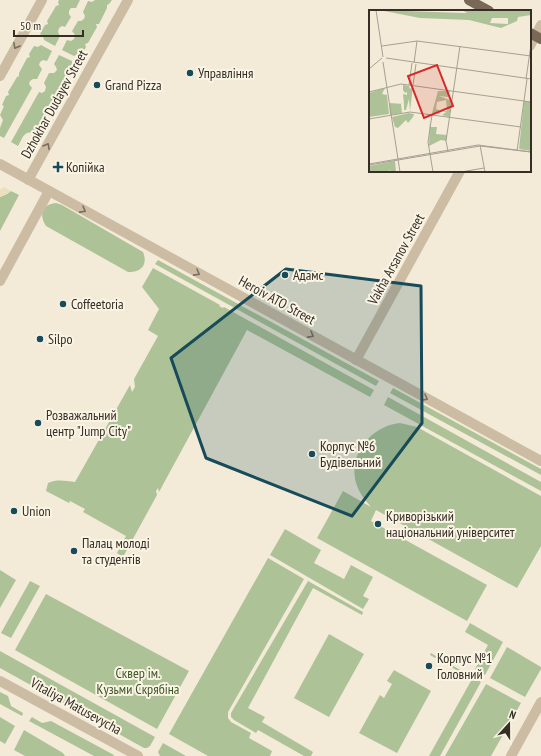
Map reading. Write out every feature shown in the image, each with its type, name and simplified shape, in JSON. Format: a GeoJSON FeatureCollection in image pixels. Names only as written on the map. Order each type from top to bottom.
{"type":"FeatureCollection","features":[{"type":"Feature","properties":{"kind":"main road"},"geometry":{"type":"LineString","coordinates":[[470,0],[488,10]]}},
{"type":"Feature","properties":{"kind":"street"},"geometry":{"type":"LineString","coordinates":[[0,76],[42,0]]}},
{"type":"Feature","properties":{"kind":"street","name":"Dzhokhar Dudayev Street"},"geometry":{"type":"LineString","coordinates":[[28,180],[128,0]]}},
{"type":"Feature","properties":{"kind":"street"},"geometry":{"type":"LineString","coordinates":[[535,36],[541,25]]}},
{"type":"Feature","properties":{"kind":"street","name":"Heroiv ATO Street"},"geometry":{"type":"LineString","coordinates":[[0,164],[541,462]]}},
{"type":"Feature","properties":{"kind":"street","name":"Vakha Arsanov Street"},"geometry":{"type":"LineString","coordinates":[[356,360],[459,172]]}},
{"type":"Feature","properties":{"kind":"street"},"geometry":{"type":"LineString","coordinates":[[0,281],[49,191]]}},
{"type":"Feature","properties":{"kind":"street","name":"Vitaliya Matusevycha"},"geometry":{"type":"LineString","coordinates":[[0,681],[138,756]]}},
{"type":"Feature","properties":{"kind":"street"},"geometry":{"type":"LineString","coordinates":[[511,756],[541,702]]}},
{"type":"Feature","properties":{"kind":"highlighted area"},"geometry":{"type":"Polygon","coordinates":[[[286,269],[421,286],[422,423],[352,516],[206,458],[171,358],[286,269]]]}},
{"type":"Feature","properties":{"kind":"green space"},"geometry":{"type":"Polygon","coordinates":[[[59,0],[80,0],[76,8],[71,8],[69,11],[71,17],[65,27],[62,26],[59,28],[58,32],[60,36],[55,46],[44,40],[43,36],[40,34],[45,25],[48,24],[47,21],[56,6],[59,5],[59,0]]]}},
{"type":"Feature","properties":{"kind":"green space"},"geometry":{"type":"Polygon","coordinates":[[[95,0],[112,0],[107,5],[99,24],[96,24],[97,27],[88,43],[85,44],[86,47],[81,55],[78,54],[74,56],[62,50],[67,40],[71,41],[74,39],[75,35],[72,31],[78,21],[84,19],[85,16],[83,12],[88,1],[92,2],[95,0]]]}},
{"type":"Feature","properties":{"kind":"green space"},"geometry":{"type":"Polygon","coordinates":[[[41,45],[52,51],[47,61],[43,60],[40,62],[39,65],[42,69],[37,79],[30,81],[29,84],[32,88],[4,138],[0,136],[0,128],[3,120],[0,115],[4,106],[2,105],[6,96],[9,95],[8,92],[19,76],[19,73],[27,58],[30,57],[29,54],[34,46],[38,47],[41,45]]]}},
{"type":"Feature","properties":{"kind":"green space"},"geometry":{"type":"Polygon","coordinates":[[[59,55],[72,61],[74,68],[70,76],[67,77],[68,80],[60,95],[57,96],[58,98],[47,115],[42,127],[38,125],[33,133],[30,132],[25,134],[18,146],[11,142],[39,92],[42,93],[45,91],[46,87],[44,83],[49,73],[54,73],[57,70],[54,64],[59,55]]]}},
{"type":"Feature","properties":{"kind":"green space"},"geometry":{"type":"Polygon","coordinates":[[[11,191],[19,195],[0,231],[0,197],[11,191]]]}},
{"type":"Feature","properties":{"kind":"green space"},"geometry":{"type":"Polygon","coordinates":[[[56,203],[62,205],[143,252],[145,260],[143,267],[137,271],[128,272],[46,226],[42,217],[43,210],[48,205],[56,203]]]}},
{"type":"Feature","properties":{"kind":"green space"},"geometry":{"type":"Polygon","coordinates":[[[158,260],[379,381],[376,386],[155,264],[158,260]]]}},
{"type":"Feature","properties":{"kind":"green space"},"geometry":{"type":"Polygon","coordinates":[[[153,268],[220,305],[219,306],[224,307],[374,390],[370,397],[247,330],[159,492],[158,488],[156,491],[157,495],[123,557],[117,553],[126,536],[83,512],[85,509],[70,501],[69,503],[46,491],[48,483],[51,482],[75,482],[130,385],[132,392],[135,387],[134,379],[158,336],[148,330],[159,309],[142,287],[153,268]]]}},
{"type":"Feature","properties":{"kind":"green space"},"geometry":{"type":"Polygon","coordinates":[[[393,388],[541,469],[541,475],[390,393],[393,388]]]}},
{"type":"Feature","properties":{"kind":"green space"},"geometry":{"type":"Polygon","coordinates":[[[388,397],[541,482],[541,491],[384,405],[388,397]]]}},
{"type":"Feature","properties":{"kind":"green space"},"geometry":{"type":"Polygon","coordinates":[[[400,423],[417,427],[541,496],[541,546],[517,588],[376,510],[371,521],[487,585],[467,621],[317,538],[343,491],[371,507],[357,487],[354,472],[355,462],[364,443],[371,436],[389,425],[400,423]]]}},
{"type":"Feature","properties":{"kind":"green space"},"geometry":{"type":"Polygon","coordinates":[[[285,529],[321,550],[314,563],[344,579],[351,565],[373,577],[363,596],[369,599],[363,609],[270,555],[285,529]]]}},
{"type":"Feature","properties":{"kind":"green space"},"geometry":{"type":"Polygon","coordinates":[[[268,558],[304,579],[228,712],[228,718],[231,722],[251,733],[249,738],[272,751],[270,756],[208,756],[169,734],[268,558]]]}},
{"type":"Feature","properties":{"kind":"green space"},"geometry":{"type":"Polygon","coordinates":[[[0,570],[16,580],[0,608],[0,570]]]}},
{"type":"Feature","properties":{"kind":"green space"},"geometry":{"type":"Polygon","coordinates":[[[30,581],[40,586],[11,638],[1,633],[30,581]]]}},
{"type":"Feature","properties":{"kind":"green space"},"geometry":{"type":"Polygon","coordinates":[[[308,581],[363,612],[362,615],[313,588],[248,708],[265,717],[262,722],[313,752],[311,756],[304,756],[258,730],[256,733],[234,720],[231,717],[231,713],[308,581]]]}},
{"type":"Feature","properties":{"kind":"green space","name":"Сквер ім. Кузьми Скрябіна"},"geometry":{"type":"Polygon","coordinates":[[[46,594],[189,671],[157,729],[15,650],[46,594]]]}},
{"type":"Feature","properties":{"kind":"green space"},"geometry":{"type":"Polygon","coordinates":[[[470,623],[503,642],[485,675],[475,669],[488,645],[465,632],[470,623]]]}},
{"type":"Feature","properties":{"kind":"green space"},"geometry":{"type":"Polygon","coordinates":[[[329,634],[364,654],[329,717],[294,698],[329,634]]]}},
{"type":"Feature","properties":{"kind":"green space"},"geometry":{"type":"Polygon","coordinates":[[[507,647],[541,667],[525,697],[490,678],[507,647]]]}},
{"type":"Feature","properties":{"kind":"green space"},"geometry":{"type":"Polygon","coordinates":[[[0,651],[155,737],[150,746],[144,748],[0,668],[0,651]]]}},
{"type":"Feature","properties":{"kind":"green space"},"geometry":{"type":"Polygon","coordinates":[[[431,653],[481,682],[440,756],[429,756],[472,679],[430,655],[431,653]]]}},
{"type":"Feature","properties":{"kind":"green space"},"geometry":{"type":"Polygon","coordinates":[[[394,670],[431,691],[397,753],[359,733],[380,695],[384,698],[392,684],[387,681],[394,670]]]}},
{"type":"Feature","properties":{"kind":"green space"},"geometry":{"type":"Polygon","coordinates":[[[486,684],[521,703],[491,756],[445,756],[486,684]]]}},
{"type":"Feature","properties":{"kind":"green space"},"geometry":{"type":"Polygon","coordinates":[[[0,692],[8,696],[11,706],[23,713],[22,716],[0,704],[0,692]]]}},
{"type":"Feature","properties":{"kind":"green space"},"geometry":{"type":"Polygon","coordinates":[[[0,717],[15,726],[5,744],[0,741],[0,717]]]}},
{"type":"Feature","properties":{"kind":"green space"},"geometry":{"type":"Polygon","coordinates":[[[32,717],[42,723],[51,721],[114,755],[94,756],[29,721],[32,717]]]}},
{"type":"Feature","properties":{"kind":"green space"},"geometry":{"type":"Polygon","coordinates":[[[24,730],[63,753],[65,756],[25,756],[14,750],[24,730]]]}},
{"type":"Feature","properties":{"kind":"green space"},"geometry":{"type":"Polygon","coordinates":[[[163,743],[186,756],[160,756],[158,752],[163,743]]]}},
{"type":"Feature","properties":{"kind":"shaded area"},"geometry":{"type":"Polygon","coordinates":[[[4,187],[11,191],[0,197],[0,190],[4,187]]]}},
{"type":"Feature","properties":{"kind":"place","name":"Управління"},"geometry":{"type":"Point","coordinates":[190,73]}},
{"type":"Feature","properties":{"kind":"place","name":"Grand Pizza"},"geometry":{"type":"Point","coordinates":[97,85]}},
{"type":"Feature","properties":{"kind":"place","name":"Копійка"},"geometry":{"type":"Point","coordinates":[58,167]}},
{"type":"Feature","properties":{"kind":"place","name":"Адамс"},"geometry":{"type":"Point","coordinates":[285,275]}},
{"type":"Feature","properties":{"kind":"place","name":"Coffeetoria"},"geometry":{"type":"Point","coordinates":[63,304]}},
{"type":"Feature","properties":{"kind":"place","name":"Silpo"},"geometry":{"type":"Point","coordinates":[40,339]}},
{"type":"Feature","properties":{"kind":"place","name":"Розважальний центр \"Jump City\""},"geometry":{"type":"Point","coordinates":[38,423]}},
{"type":"Feature","properties":{"kind":"place","name":"Корпус №6 Будівельний"},"geometry":{"type":"Point","coordinates":[312,454]}},
{"type":"Feature","properties":{"kind":"place","name":"Union"},"geometry":{"type":"Point","coordinates":[14,511]}},
{"type":"Feature","properties":{"kind":"place","name":"Криворізький національний університет"},"geometry":{"type":"Point","coordinates":[378,524]}},
{"type":"Feature","properties":{"kind":"place","name":"Палац молоді та студентів"},"geometry":{"type":"Point","coordinates":[74,551]}},
{"type":"Feature","properties":{"kind":"place","name":"Корпус №1 Головний"},"geometry":{"type":"Point","coordinates":[429,666]}}]}
